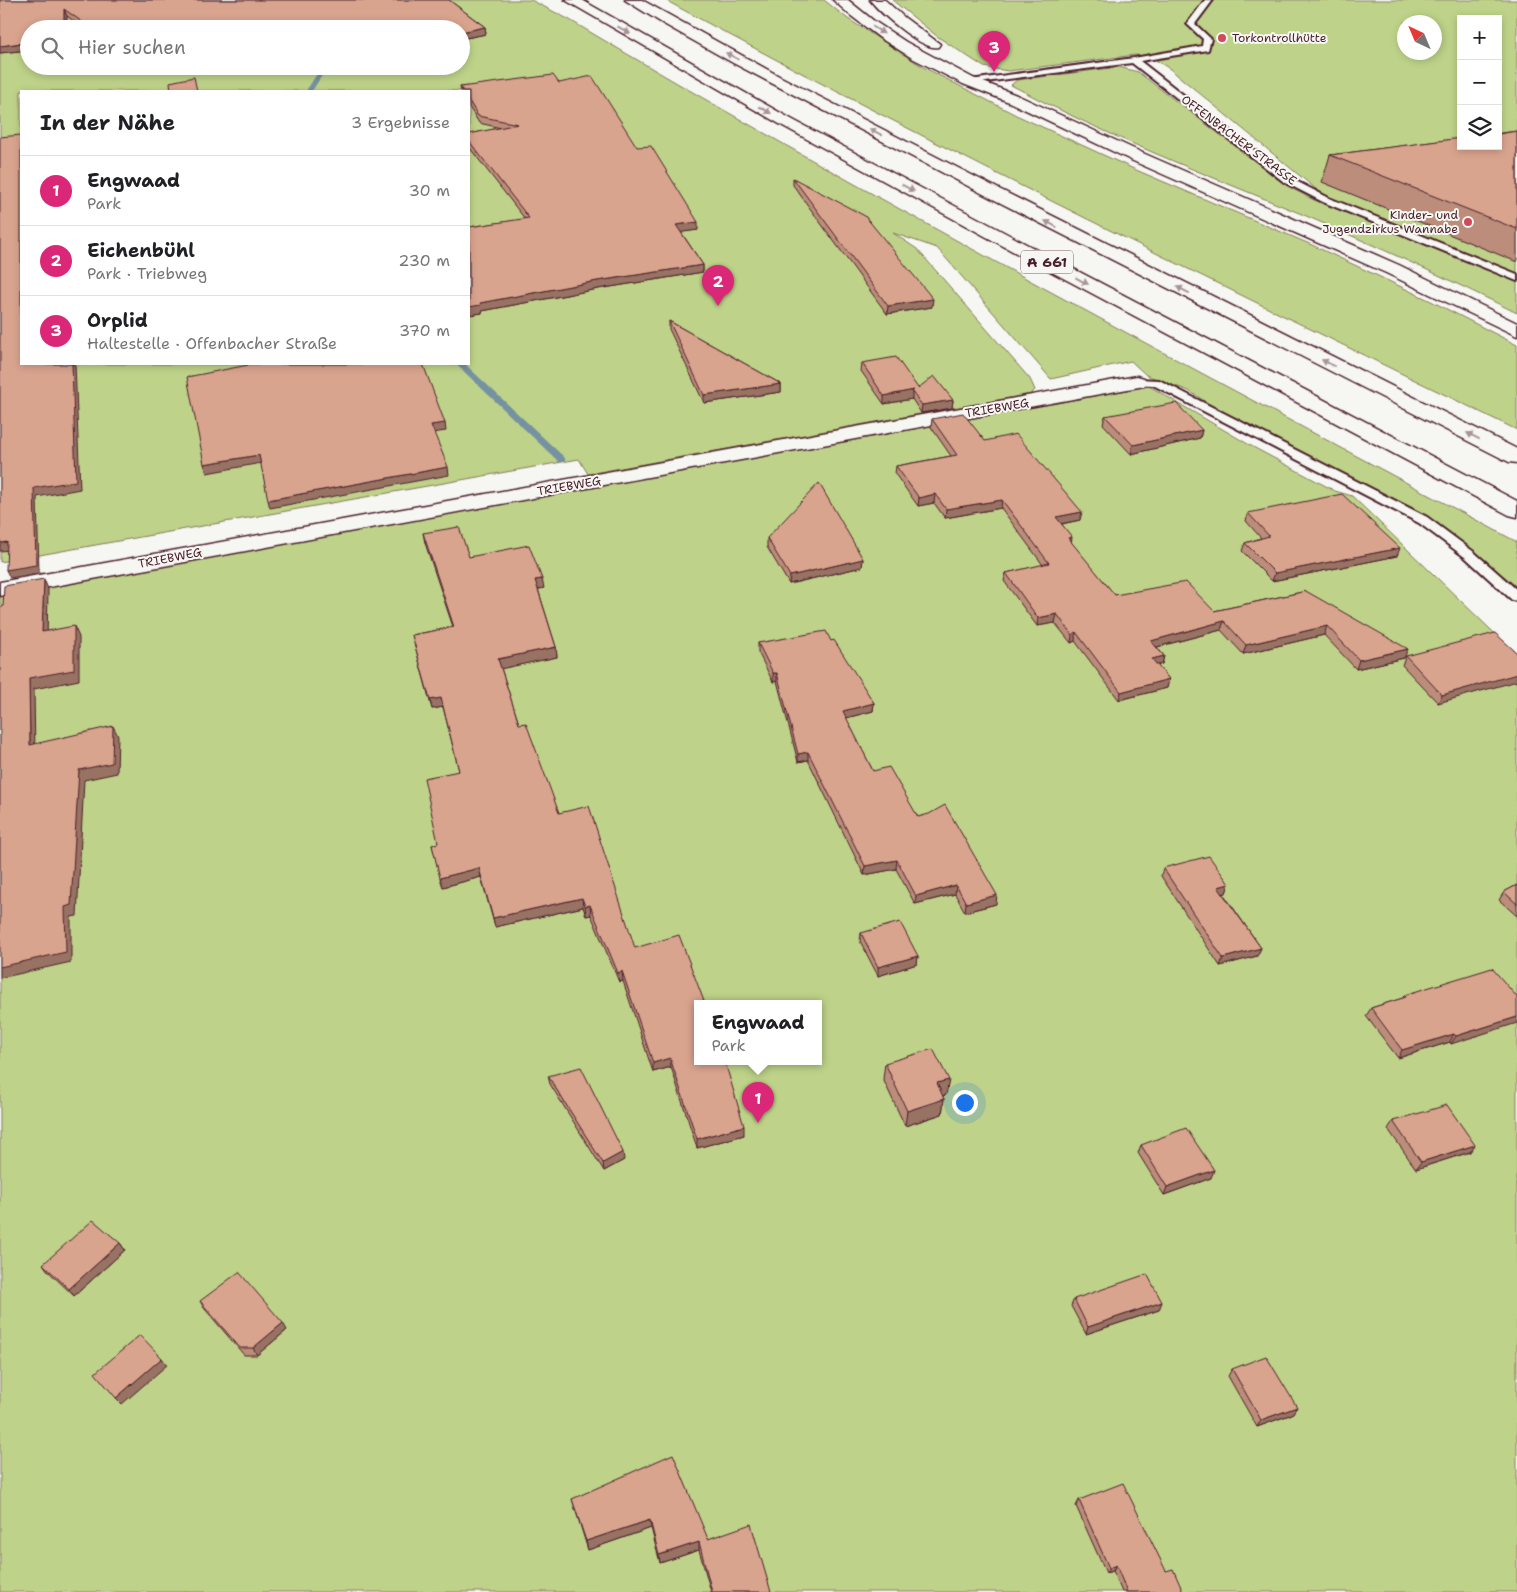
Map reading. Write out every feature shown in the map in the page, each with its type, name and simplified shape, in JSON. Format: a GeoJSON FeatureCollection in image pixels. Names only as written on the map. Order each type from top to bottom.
{"type":"FeatureCollection","features":[{"type":"Feature","properties":{"kind":"main road","name":"A 661"},"geometry":{"type":"LineString","coordinates":[[572,0],[788,123],[1517,510]]}},
{"type":"Feature","properties":{"kind":"main road","name":"A 661"},"geometry":{"type":"LineString","coordinates":[[632,0],[835,111],[1063,230],[1517,457]]}},
{"type":"Feature","properties":{"kind":"main road"},"geometry":{"type":"LineString","coordinates":[[840,0],[872,26],[931,62],[970,82],[990,85]]}},
{"type":"Feature","properties":{"kind":"main road"},"geometry":{"type":"LineString","coordinates":[[877,0],[900,21],[946,52]]}},
{"type":"Feature","properties":{"kind":"main road"},"geometry":{"type":"LineString","coordinates":[[959,61],[990,85],[1084,134],[1353,250],[1517,330]]}},
{"type":"Feature","properties":{"kind":"main road","name":"TRIEBWEG"},"geometry":{"type":"LineString","coordinates":[[0,589],[1137,382]]}},
{"type":"Feature","properties":{"kind":"lane"},"geometry":{"type":"LineString","coordinates":[[990,85],[1205,48],[1207,39],[1191,24],[1209,0]]}},
{"type":"Feature","properties":{"kind":"lane","name":"OFFENBACHER STRASSE"},"geometry":{"type":"LineString","coordinates":[[1134,60],[1287,180],[1326,200],[1517,278]]}},
{"type":"Feature","properties":{"kind":"lane"},"geometry":{"type":"LineString","coordinates":[[1137,382],[1155,382],[1177,392],[1423,520],[1470,555],[1517,598]]}},
{"type":"Feature","properties":{"kind":"green space"},"geometry":{"type":"Polygon","coordinates":[[[0,0],[531,0],[568,19],[802,155],[921,221],[1517,542],[1517,587],[1448,531],[1413,508],[1228,416],[1189,391],[1146,375],[1131,361],[1051,379],[937,248],[893,233],[917,249],[1030,379],[1035,390],[1031,394],[588,474],[579,459],[0,562],[0,0]]]}},
{"type":"Feature","properties":{"kind":"green space"},"geometry":{"type":"Polygon","coordinates":[[[665,0],[824,0],[848,19],[925,68],[1016,115],[1136,170],[1312,245],[1429,300],[1517,345],[1517,430],[982,166],[665,0]]]}},
{"type":"Feature","properties":{"kind":"green space"},"geometry":{"type":"Polygon","coordinates":[[[892,0],[1517,0],[1517,274],[1322,194],[1170,69],[1151,57],[1135,55],[1008,71],[984,67],[938,37],[892,0]]]}},
{"type":"Feature","properties":{"kind":"green space"},"geometry":{"type":"Polygon","coordinates":[[[1119,67],[1138,72],[1287,186],[1314,200],[1517,282],[1517,313],[1358,238],[1119,138],[1011,85],[1017,80],[1119,67]]]}},
{"type":"Feature","properties":{"kind":"green space"},"geometry":{"type":"Polygon","coordinates":[[[1149,386],[1253,447],[1335,491],[1352,496],[1517,655],[1517,1592],[0,1592],[0,596],[1149,386]]]}},
{"type":"Feature","properties":{"kind":"building"},"geometry":{"type":"Polygon","coordinates":[[[0,0],[449,0],[485,27],[470,30],[470,20],[79,20],[64,9],[64,20],[20,20],[20,43],[0,46],[0,0]]]}},
{"type":"Feature","properties":{"kind":"building"},"geometry":{"type":"Polygon","coordinates":[[[553,75],[559,83],[592,76],[637,147],[651,146],[698,222],[676,225],[703,265],[597,281],[480,303],[481,305],[470,307],[470,227],[529,218],[470,142],[470,134],[518,124],[478,116],[470,103],[470,90],[462,90],[460,87],[553,75]]]}},
{"type":"Feature","properties":{"kind":"building"},"geometry":{"type":"Polygon","coordinates":[[[194,77],[197,90],[171,90],[170,82],[194,77]]]}},
{"type":"Feature","properties":{"kind":"building"},"geometry":{"type":"Polygon","coordinates":[[[1517,131],[1517,229],[1330,155],[1457,139],[1457,150],[1502,150],[1502,133],[1517,131]]]}},
{"type":"Feature","properties":{"kind":"building"},"geometry":{"type":"Polygon","coordinates":[[[20,135],[20,365],[72,365],[76,481],[34,488],[36,565],[6,570],[7,542],[0,543],[0,137],[20,135]]]}},
{"type":"Feature","properties":{"kind":"building"},"geometry":{"type":"Polygon","coordinates":[[[793,178],[865,216],[933,299],[888,306],[793,178]]]}},
{"type":"Feature","properties":{"kind":"building"},"geometry":{"type":"Polygon","coordinates":[[[669,321],[781,384],[704,395],[669,321]]]}},
{"type":"Feature","properties":{"kind":"building"},"geometry":{"type":"Polygon","coordinates":[[[896,357],[918,388],[934,376],[953,400],[922,405],[912,392],[914,390],[884,396],[862,363],[896,357]]]}},
{"type":"Feature","properties":{"kind":"building"},"geometry":{"type":"Polygon","coordinates":[[[248,365],[423,365],[445,423],[431,425],[448,467],[268,500],[259,455],[204,464],[187,377],[248,365]]]}},
{"type":"Feature","properties":{"kind":"building"},"geometry":{"type":"Polygon","coordinates":[[[1176,403],[1202,430],[1133,445],[1105,416],[1176,403]]]}},
{"type":"Feature","properties":{"kind":"building"},"geometry":{"type":"Polygon","coordinates":[[[963,413],[985,441],[1016,434],[1082,512],[1056,517],[1072,537],[1068,538],[1115,595],[1186,582],[1214,611],[1304,590],[1408,649],[1359,660],[1327,626],[1246,645],[1224,621],[1151,641],[1164,656],[1152,659],[1169,679],[1121,692],[1076,632],[1072,635],[1057,614],[1038,618],[1006,573],[1049,563],[1002,500],[946,509],[935,494],[919,498],[896,466],[957,455],[932,419],[963,413]]]}},
{"type":"Feature","properties":{"kind":"building"},"geometry":{"type":"Polygon","coordinates":[[[819,483],[863,559],[790,576],[767,538],[819,483]]]}},
{"type":"Feature","properties":{"kind":"building"},"geometry":{"type":"Polygon","coordinates":[[[1342,494],[1400,548],[1275,573],[1245,543],[1269,536],[1248,513],[1342,494]]]}},
{"type":"Feature","properties":{"kind":"building"},"geometry":{"type":"Polygon","coordinates":[[[459,527],[469,557],[529,545],[542,579],[535,580],[556,647],[498,659],[519,724],[526,723],[559,813],[589,806],[635,948],[679,935],[703,1000],[694,1000],[694,1065],[726,1065],[744,1126],[697,1139],[670,1058],[653,1063],[622,971],[618,973],[590,905],[585,906],[582,898],[493,918],[479,868],[440,878],[432,845],[438,843],[424,778],[459,771],[441,698],[430,700],[412,635],[454,627],[423,533],[459,527]]]}},
{"type":"Feature","properties":{"kind":"building"},"geometry":{"type":"Polygon","coordinates":[[[44,579],[42,632],[74,626],[74,670],[29,678],[30,745],[113,726],[112,763],[79,770],[71,905],[65,907],[66,952],[0,967],[0,607],[3,607],[4,586],[44,579]]]}},
{"type":"Feature","properties":{"kind":"building"},"geometry":{"type":"Polygon","coordinates":[[[826,631],[831,641],[834,640],[874,703],[843,711],[873,771],[889,767],[918,817],[929,814],[945,805],[997,895],[966,903],[956,885],[916,896],[897,860],[865,866],[808,752],[798,754],[777,673],[773,673],[758,643],[826,631]]]}},
{"type":"Feature","properties":{"kind":"building"},"geometry":{"type":"Polygon","coordinates":[[[1495,633],[1517,653],[1517,674],[1442,695],[1406,656],[1495,633]]]}},
{"type":"Feature","properties":{"kind":"building"},"geometry":{"type":"Polygon","coordinates":[[[1209,856],[1229,884],[1218,887],[1261,948],[1223,958],[1163,868],[1209,856]]]}},
{"type":"Feature","properties":{"kind":"building"},"geometry":{"type":"Polygon","coordinates":[[[1517,885],[1517,904],[1504,892],[1517,885]]]}},
{"type":"Feature","properties":{"kind":"building"},"geometry":{"type":"Polygon","coordinates":[[[900,922],[918,956],[878,967],[861,933],[900,922]]]}},
{"type":"Feature","properties":{"kind":"building"},"geometry":{"type":"Polygon","coordinates":[[[1492,968],[1517,997],[1517,1017],[1402,1050],[1371,1008],[1406,997],[1404,995],[1492,968]]]}},
{"type":"Feature","properties":{"kind":"building"},"geometry":{"type":"Polygon","coordinates":[[[933,1049],[949,1080],[937,1083],[944,1099],[907,1111],[885,1063],[933,1049]]]}},
{"type":"Feature","properties":{"kind":"building"},"geometry":{"type":"Polygon","coordinates":[[[581,1067],[623,1152],[603,1163],[548,1076],[581,1067]]]}},
{"type":"Feature","properties":{"kind":"building"},"geometry":{"type":"Polygon","coordinates":[[[1447,1105],[1475,1145],[1421,1162],[1393,1121],[1447,1105]]]}},
{"type":"Feature","properties":{"kind":"building"},"geometry":{"type":"Polygon","coordinates":[[[1186,1128],[1214,1170],[1167,1187],[1141,1145],[1186,1128]]]}},
{"type":"Feature","properties":{"kind":"building"},"geometry":{"type":"Polygon","coordinates":[[[93,1220],[120,1243],[69,1289],[43,1264],[93,1220]]]}},
{"type":"Feature","properties":{"kind":"building"},"geometry":{"type":"Polygon","coordinates":[[[239,1272],[283,1323],[253,1348],[240,1348],[200,1301],[239,1272]]]}},
{"type":"Feature","properties":{"kind":"building"},"geometry":{"type":"Polygon","coordinates":[[[1147,1274],[1162,1302],[1088,1327],[1074,1299],[1147,1274]]]}},
{"type":"Feature","properties":{"kind":"building"},"geometry":{"type":"Polygon","coordinates":[[[140,1335],[162,1358],[116,1398],[95,1373],[140,1335]]]}},
{"type":"Feature","properties":{"kind":"building"},"geometry":{"type":"Polygon","coordinates":[[[1266,1356],[1297,1407],[1261,1420],[1232,1369],[1266,1356]]]}},
{"type":"Feature","properties":{"kind":"building"},"geometry":{"type":"Polygon","coordinates":[[[673,1454],[708,1539],[751,1524],[771,1592],[712,1592],[699,1542],[659,1555],[650,1520],[586,1541],[572,1499],[673,1454]]]}},
{"type":"Feature","properties":{"kind":"building"},"geometry":{"type":"Polygon","coordinates":[[[1123,1483],[1166,1571],[1173,1569],[1183,1592],[1127,1592],[1116,1565],[1109,1568],[1079,1500],[1123,1483]]]}},
{"type":"Feature","properties":{"kind":"waterway"},"geometry":{"type":"LineString","coordinates":[[310,90],[319,75]]}},
{"type":"Feature","properties":{"kind":"waterway"},"geometry":{"type":"LineString","coordinates":[[461,365],[562,460]]}},
{"type":"Feature","properties":{"kind":"place","name":"Torkontrollhütte"},"geometry":{"type":"Point","coordinates":[1222,38]}},
{"type":"Feature","properties":{"kind":"place","name":"Orplid"},"geometry":{"type":"Point","coordinates":[994,72]}},
{"type":"Feature","properties":{"kind":"place","name":"Kinder- und Jugendzirkus Wannabe"},"geometry":{"type":"Point","coordinates":[1468,222]}},
{"type":"Feature","properties":{"kind":"place","name":"Eichenbühl"},"geometry":{"type":"Point","coordinates":[718,306]}},
{"type":"Feature","properties":{"kind":"place","name":"Engwaad"},"geometry":{"type":"Point","coordinates":[758,1123]}}]}
